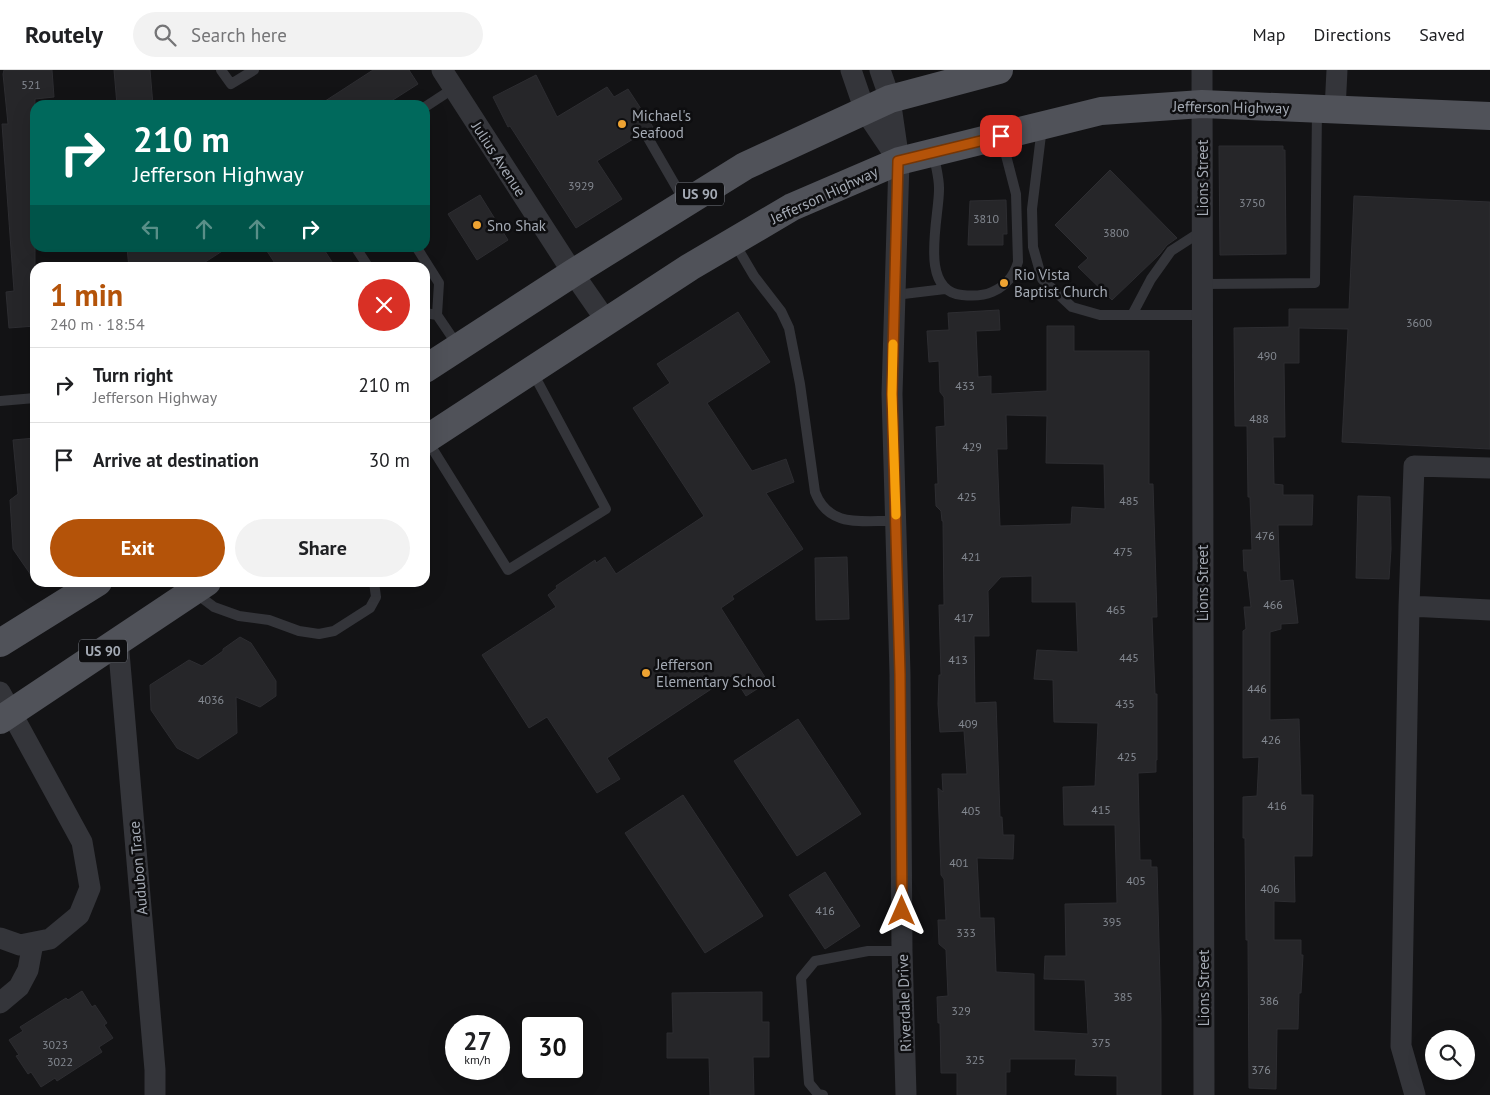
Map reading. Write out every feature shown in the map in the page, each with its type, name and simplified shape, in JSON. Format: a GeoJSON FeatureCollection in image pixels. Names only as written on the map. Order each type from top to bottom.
{"type":"FeatureCollection","features":[{"type":"Feature","properties":{"kind":"main road","name":"US 90"},"geometry":{"type":"LineString","coordinates":[[430,366],[573,273],[745,166],[890,100],[999,70]]}},
{"type":"Feature","properties":{"kind":"main road","name":"Jefferson Highway"},"geometry":{"type":"LineString","coordinates":[[430,437],[690,267],[733,241],[792,207],[898,161],[1101,111],[1202,104],[1490,116]]}},
{"type":"Feature","properties":{"kind":"main road"},"geometry":{"type":"LineString","coordinates":[[0,643],[90,587]]}},
{"type":"Feature","properties":{"kind":"main road","name":"US 90"},"geometry":{"type":"LineString","coordinates":[[3,708],[118,641],[200,587]]}},
{"type":"Feature","properties":{"kind":"street","name":"Julius Avenue"},"geometry":{"type":"LineString","coordinates":[[442,70],[606,322]]}},
{"type":"Feature","properties":{"kind":"street"},"geometry":{"type":"LineString","coordinates":[[851,70],[865,111],[898,161]]}},
{"type":"Feature","properties":{"kind":"street","name":"Riverdale Drive"},"geometry":{"type":"LineString","coordinates":[[880,70],[890,100],[898,161],[892,394],[900,674],[902,950],[906,1095]]}},
{"type":"Feature","properties":{"kind":"street","name":"Lions Street"},"geometry":{"type":"LineString","coordinates":[[1202,70],[1204,1095]]}},
{"type":"Feature","properties":{"kind":"street"},"geometry":{"type":"LineString","coordinates":[[1326,109],[1337,70]]}},
{"type":"Feature","properties":{"kind":"street"},"geometry":{"type":"LineString","coordinates":[[1415,1095],[1401,1046],[1408,606],[1414,466],[1490,468]]}},
{"type":"Feature","properties":{"kind":"street"},"geometry":{"type":"LineString","coordinates":[[1408,606],[1490,610]]}},
{"type":"Feature","properties":{"kind":"street","name":"Audubon Trace"},"geometry":{"type":"LineString","coordinates":[[118,641],[155,1070],[155,1095]]}},
{"type":"Feature","properties":{"kind":"street"},"geometry":{"type":"LineString","coordinates":[[0,938],[20,945],[50,939],[79,915],[90,888],[82,842],[3,708]]}},
{"type":"Feature","properties":{"kind":"street"},"geometry":{"type":"LineString","coordinates":[[0,1003],[19,987],[28,970],[33,942]]}},
{"type":"Feature","properties":{"kind":"lane"},"geometry":{"type":"LineString","coordinates":[[221,70],[231,84],[254,70]]}},
{"type":"Feature","properties":{"kind":"lane"},"geometry":{"type":"LineString","coordinates":[[430,104],[454,88]]}},
{"type":"Feature","properties":{"kind":"lane"},"geometry":{"type":"LineString","coordinates":[[1202,284],[1315,283],[1326,109]]}},
{"type":"Feature","properties":{"kind":"lane"},"geometry":{"type":"LineString","coordinates":[[1042,125],[1032,209],[1033,247],[1042,279],[1072,307],[1100,314],[1202,315]]}},
{"type":"Feature","properties":{"kind":"lane"},"geometry":{"type":"LineString","coordinates":[[934,153],[940,188],[935,221],[935,265],[937,278],[945,289],[955,295],[970,296],[990,293],[1004,286],[1015,272],[1018,262],[1016,194],[1001,136]]}},
{"type":"Feature","properties":{"kind":"lane"},"geometry":{"type":"LineString","coordinates":[[648,138],[686,203]]}},
{"type":"Feature","properties":{"kind":"lane"},"geometry":{"type":"LineString","coordinates":[[1132,315],[1151,279],[1172,251],[1202,231]]}},
{"type":"Feature","properties":{"kind":"lane"},"geometry":{"type":"LineString","coordinates":[[733,241],[754,276],[781,311],[789,328],[800,384],[816,492],[820,503],[827,512],[839,519],[896,521]]}},
{"type":"Feature","properties":{"kind":"lane"},"geometry":{"type":"LineString","coordinates":[[430,268],[440,283],[437,315],[459,346]]}},
{"type":"Feature","properties":{"kind":"lane"},"geometry":{"type":"LineString","coordinates":[[895,295],[945,289]]}},
{"type":"Feature","properties":{"kind":"lane"},"geometry":{"type":"LineString","coordinates":[[430,314],[437,315]]}},
{"type":"Feature","properties":{"kind":"lane"},"geometry":{"type":"LineString","coordinates":[[430,446],[508,570],[606,509],[532,370]]}},
{"type":"Feature","properties":{"kind":"lane"},"geometry":{"type":"LineString","coordinates":[[0,401],[30,398]]}},
{"type":"Feature","properties":{"kind":"lane"},"geometry":{"type":"LineString","coordinates":[[200,587],[214,607],[239,616],[269,620],[299,631],[319,634],[334,631],[370,608],[376,597],[375,587]]}},
{"type":"Feature","properties":{"kind":"lane"},"geometry":{"type":"LineString","coordinates":[[823,1095],[818,1094],[809,1083],[801,978],[815,961],[868,951],[902,950]]}},
{"type":"Feature","properties":{"kind":"building"},"geometry":{"type":"Polygon","coordinates":[[[4,70],[52,70],[54,97],[30,100],[30,252],[35,252],[35,262],[30,262],[30,326],[9,328],[6,292],[14,291],[2,124],[8,124],[4,70]]]}},
{"type":"Feature","properties":{"kind":"building"},"geometry":{"type":"Polygon","coordinates":[[[114,70],[150,70],[153,100],[117,100],[114,70]]]}},
{"type":"Feature","properties":{"kind":"building"},"geometry":{"type":"Polygon","coordinates":[[[373,70],[409,70],[418,84],[393,100],[327,100],[373,70]]]}},
{"type":"Feature","properties":{"kind":"building"},"geometry":{"type":"Polygon","coordinates":[[[536,75],[557,117],[607,87],[614,97],[628,89],[653,127],[597,161],[622,199],[576,228],[510,126],[508,127],[493,97],[536,75]]]}},
{"type":"Feature","properties":{"kind":"building"},"geometry":{"type":"Polygon","coordinates":[[[1219,146],[1283,146],[1283,150],[1285,150],[1286,254],[1220,255],[1219,146]]]}},
{"type":"Feature","properties":{"kind":"building"},"geometry":{"type":"Polygon","coordinates":[[[1110,170],[1177,238],[1167,245],[1112,300],[1078,267],[1088,258],[1055,225],[1110,170]]]}},
{"type":"Feature","properties":{"kind":"building","name":"Sno Shak"},"geometry":{"type":"Polygon","coordinates":[[[480,195],[508,240],[477,260],[448,214],[480,195]]]}},
{"type":"Feature","properties":{"kind":"building"},"geometry":{"type":"Polygon","coordinates":[[[1354,196],[1490,202],[1490,449],[1342,442],[1348,329],[1299,328],[1299,363],[1284,363],[1285,437],[1273,437],[1274,484],[1283,485],[1283,495],[1313,495],[1312,525],[1278,525],[1280,581],[1293,580],[1298,623],[1281,624],[1281,629],[1270,632],[1270,720],[1299,719],[1301,795],[1313,795],[1312,856],[1294,856],[1295,902],[1274,901],[1274,940],[1301,940],[1301,955],[1303,955],[1298,1029],[1277,1029],[1276,1089],[1249,1088],[1248,940],[1246,940],[1243,797],[1257,796],[1259,757],[1243,758],[1243,631],[1246,629],[1244,607],[1251,607],[1247,571],[1244,571],[1243,550],[1252,550],[1250,497],[1248,497],[1247,426],[1235,426],[1234,328],[1289,327],[1289,309],[1349,309],[1354,196]]]}},
{"type":"Feature","properties":{"kind":"building"},"geometry":{"type":"Polygon","coordinates":[[[1006,200],[1007,234],[1003,234],[1003,245],[968,245],[970,201],[1006,200]]]}},
{"type":"Feature","properties":{"kind":"building"},"geometry":{"type":"Polygon","coordinates":[[[127,252],[221,252],[205,262],[128,262],[127,252]]]}},
{"type":"Feature","properties":{"kind":"building"},"geometry":{"type":"Polygon","coordinates":[[[268,252],[326,252],[332,262],[274,262],[268,252]]]}},
{"type":"Feature","properties":{"kind":"building"},"geometry":{"type":"Polygon","coordinates":[[[999,310],[1000,330],[976,331],[978,377],[991,376],[991,394],[1047,391],[1047,326],[1074,326],[1074,351],[1149,351],[1149,484],[1153,484],[1157,617],[1152,617],[1155,694],[1157,694],[1157,760],[1156,772],[1138,773],[1140,860],[1151,860],[1151,867],[1157,867],[1161,1095],[1117,1095],[1117,1076],[1075,1075],[1076,1059],[1010,1059],[1010,1072],[1006,1072],[1006,1095],[957,1095],[957,1073],[941,1073],[940,1023],[938,1023],[937,997],[948,996],[946,950],[939,944],[938,920],[946,920],[944,879],[941,875],[938,788],[943,792],[942,774],[967,774],[964,731],[940,732],[938,704],[939,675],[941,675],[939,605],[944,605],[943,521],[941,511],[936,506],[935,484],[938,484],[936,427],[945,426],[944,397],[940,392],[939,361],[929,362],[927,331],[949,330],[948,313],[999,310]],[[1006,415],[1007,449],[997,449],[1000,526],[1071,524],[1072,507],[1105,509],[1104,464],[1046,463],[1047,416],[1006,415]],[[1032,576],[1001,577],[988,591],[989,636],[974,636],[975,703],[996,702],[1000,817],[1002,817],[1003,835],[1014,835],[1013,859],[977,858],[980,918],[994,918],[996,972],[1034,974],[1034,1031],[1088,1034],[1085,980],[1044,979],[1045,956],[1066,956],[1065,904],[1117,903],[1115,825],[1064,825],[1063,787],[1095,786],[1098,723],[1054,722],[1053,680],[1034,679],[1037,650],[1078,652],[1076,602],[1032,602],[1032,576]]]}},
{"type":"Feature","properties":{"kind":"building"},"geometry":{"type":"Polygon","coordinates":[[[738,312],[770,362],[707,403],[752,471],[786,459],[794,482],[766,493],[803,549],[732,596],[734,599],[721,608],[768,682],[746,696],[734,677],[732,678],[731,676],[607,758],[620,779],[597,793],[547,717],[529,728],[482,655],[556,607],[548,595],[557,588],[556,586],[595,560],[596,563],[605,557],[616,574],[704,516],[633,408],[670,383],[657,364],[738,312]]]}},
{"type":"Feature","properties":{"kind":"building"},"geometry":{"type":"Polygon","coordinates":[[[30,438],[30,574],[13,549],[10,500],[18,494],[13,440],[30,438]]]}},
{"type":"Feature","properties":{"kind":"building"},"geometry":{"type":"Polygon","coordinates":[[[1358,496],[1390,497],[1391,549],[1389,579],[1356,578],[1358,496]]]}},
{"type":"Feature","properties":{"kind":"building"},"geometry":{"type":"Polygon","coordinates":[[[847,557],[849,619],[816,620],[815,558],[847,557]]]}},
{"type":"Feature","properties":{"kind":"building"},"geometry":{"type":"Polygon","coordinates":[[[240,637],[251,643],[276,681],[276,696],[260,707],[236,697],[237,733],[198,759],[177,748],[151,710],[150,685],[189,660],[202,666],[240,637]]]}},
{"type":"Feature","properties":{"kind":"building"},"geometry":{"type":"Polygon","coordinates":[[[798,719],[861,814],[797,856],[734,761],[798,719]]]}},
{"type":"Feature","properties":{"kind":"building"},"geometry":{"type":"Polygon","coordinates":[[[683,795],[763,916],[705,953],[625,833],[683,795]]]}},
{"type":"Feature","properties":{"kind":"building"},"geometry":{"type":"Polygon","coordinates":[[[825,872],[860,926],[825,949],[789,895],[825,872]]]}},
{"type":"Feature","properties":{"kind":"building"},"geometry":{"type":"Polygon","coordinates":[[[82,991],[92,1007],[95,1005],[107,1023],[104,1025],[113,1038],[99,1047],[102,1052],[57,1081],[55,1078],[41,1087],[31,1072],[28,1074],[16,1056],[19,1055],[9,1040],[23,1031],[20,1027],[66,998],[68,1000],[82,991]]]}},
{"type":"Feature","properties":{"kind":"building"},"geometry":{"type":"Polygon","coordinates":[[[762,992],[762,1022],[769,1022],[769,1057],[753,1057],[754,1095],[710,1095],[709,1058],[667,1058],[667,1033],[673,1033],[672,993],[762,992]]]}},
{"type":"Feature","properties":{"kind":"slow traffic"},"geometry":{"type":"LineString","coordinates":[[893,344],[892,394],[896,515]]}},
{"type":"Feature","properties":{"kind":"place","name":"Michael's Seafood"},"geometry":{"type":"Point","coordinates":[622,124]}},
{"type":"Feature","properties":{"kind":"place","name":"Sno Shak"},"geometry":{"type":"Point","coordinates":[477,225]}},
{"type":"Feature","properties":{"kind":"place","name":"Rio Vista Baptist Church"},"geometry":{"type":"Point","coordinates":[1004,283]}},
{"type":"Feature","properties":{"kind":"place","name":"Jefferson Elementary School"},"geometry":{"type":"Point","coordinates":[646,673]}},
{"type":"Feature","properties":{"kind":"route"},"geometry":{"type":"LineString","coordinates":[[902,911],[900,674],[892,394],[898,161],[1001,136]]}}]}
